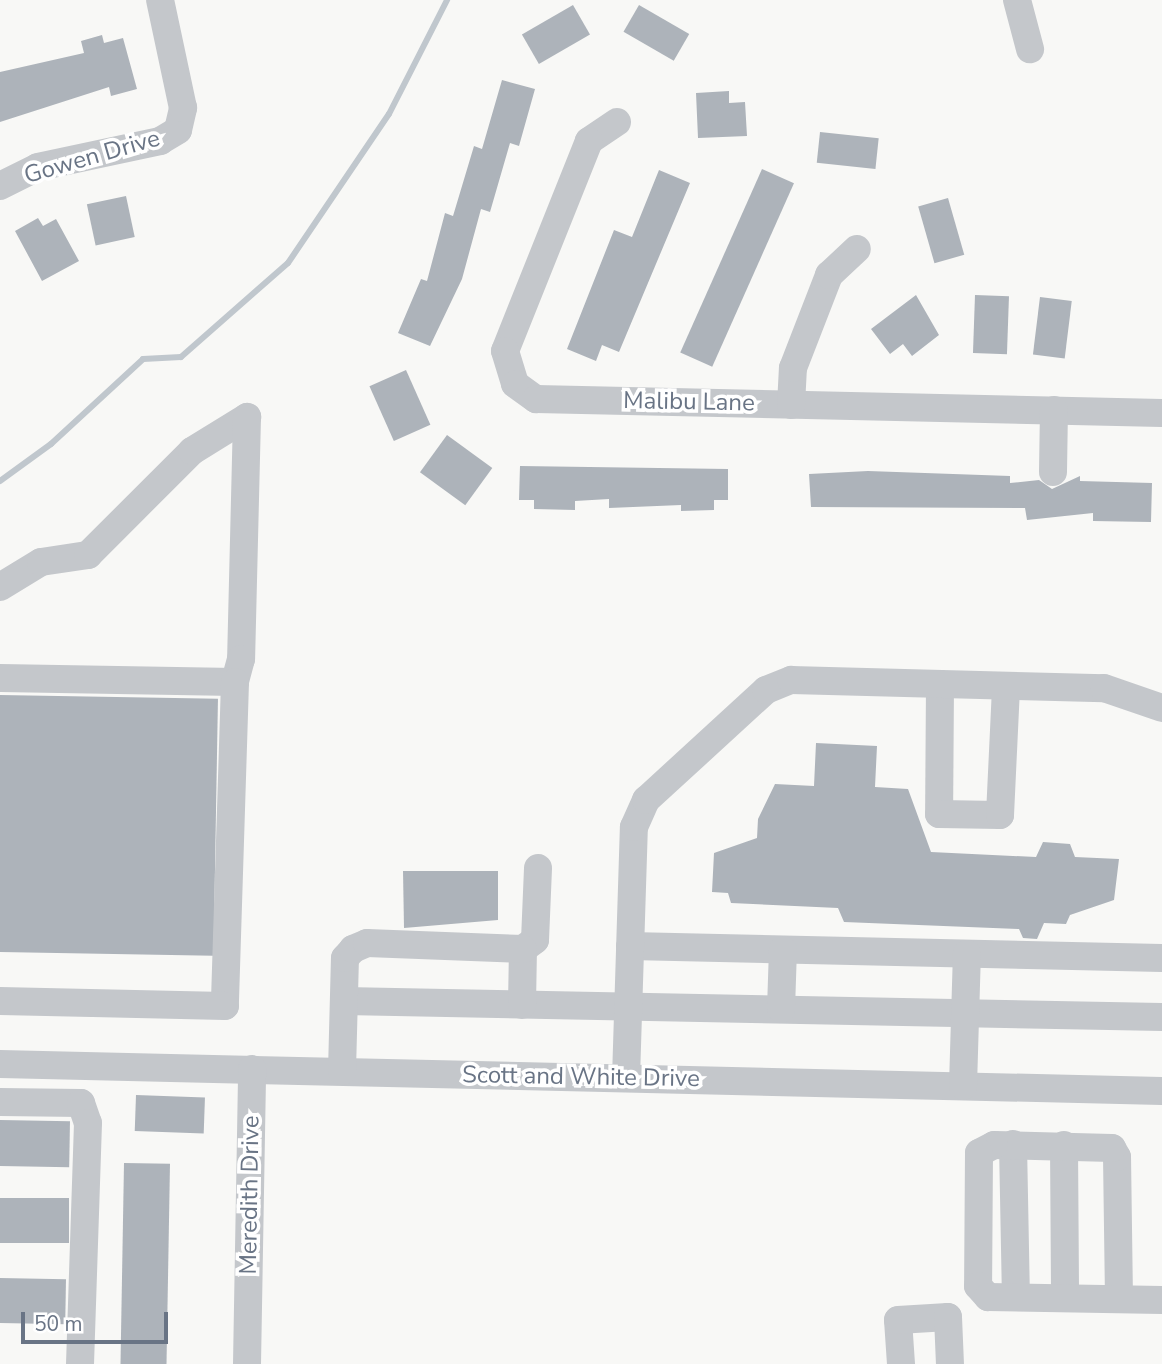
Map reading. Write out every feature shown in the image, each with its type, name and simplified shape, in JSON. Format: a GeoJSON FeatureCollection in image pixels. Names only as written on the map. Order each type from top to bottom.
{"type":"FeatureCollection","features":[{"type":"Feature","properties":{"kind":"street","name":"Gowen Drive"},"geometry":{"type":"LineString","coordinates":[[0,186],[38,167],[160,141],[178,130],[183,108],[160,0]]}},
{"type":"Feature","properties":{"kind":"street"},"geometry":{"type":"LineString","coordinates":[[1017,0],[1030,49]]}},
{"type":"Feature","properties":{"kind":"street","name":"Malibu Lane"},"geometry":{"type":"LineString","coordinates":[[617,122],[589,141],[505,352],[515,384],[536,399],[1162,413]]}},
{"type":"Feature","properties":{"kind":"street"},"geometry":{"type":"LineString","coordinates":[[791,404],[793,368],[829,275],[858,249]]}},
{"type":"Feature","properties":{"kind":"street"},"geometry":{"type":"LineString","coordinates":[[1053,472],[1054,410]]}},
{"type":"Feature","properties":{"kind":"street"},"geometry":{"type":"LineString","coordinates":[[0,587],[41,562],[88,555],[192,452],[247,417],[241,659],[235,682],[225,1006],[0,1001]]}},
{"type":"Feature","properties":{"kind":"street"},"geometry":{"type":"LineString","coordinates":[[0,678],[235,682]]}},
{"type":"Feature","properties":{"kind":"street"},"geometry":{"type":"LineString","coordinates":[[626,1078],[638,814],[766,690],[791,680],[1125,691],[1162,708]]}},
{"type":"Feature","properties":{"kind":"street"},"geometry":{"type":"LineString","coordinates":[[940,684],[939,814],[1000,815],[1006,686]]}},
{"type":"Feature","properties":{"kind":"street"},"geometry":{"type":"LineString","coordinates":[[342,1071],[345,958],[367,943],[523,949],[536,940],[538,868]]}},
{"type":"Feature","properties":{"kind":"street"},"geometry":{"type":"LineString","coordinates":[[630,946],[1162,958]]}},
{"type":"Feature","properties":{"kind":"street"},"geometry":{"type":"LineString","coordinates":[[522,1005],[523,949]]}},
{"type":"Feature","properties":{"kind":"street"},"geometry":{"type":"LineString","coordinates":[[781,1010],[783,950]]}},
{"type":"Feature","properties":{"kind":"street"},"geometry":{"type":"LineString","coordinates":[[962,1086],[967,954]]}},
{"type":"Feature","properties":{"kind":"street"},"geometry":{"type":"LineString","coordinates":[[344,1001],[1162,1017]]}},
{"type":"Feature","properties":{"kind":"street","name":"Scott and White Drive"},"geometry":{"type":"LineString","coordinates":[[0,1064],[1162,1091]]}},
{"type":"Feature","properties":{"kind":"street","name":"Meredith Drive"},"geometry":{"type":"LineString","coordinates":[[247,1364],[251,1069]]}},
{"type":"Feature","properties":{"kind":"street"},"geometry":{"type":"LineString","coordinates":[[0,1102],[81,1103],[88,1123],[80,1364]]}},
{"type":"Feature","properties":{"kind":"street"},"geometry":{"type":"LineString","coordinates":[[1013,1144],[1016,1297]]}},
{"type":"Feature","properties":{"kind":"street"},"geometry":{"type":"LineString","coordinates":[[1119,1298],[1117,1157],[1106,1145],[1013,1144],[979,1153],[978,1286],[988,1297],[1162,1300]]}},
{"type":"Feature","properties":{"kind":"street"},"geometry":{"type":"LineString","coordinates":[[1064,1145],[1065,1298]]}},
{"type":"Feature","properties":{"kind":"street"},"geometry":{"type":"LineString","coordinates":[[901,1364],[898,1320],[948,1317],[950,1364]]}},
{"type":"Feature","properties":{"kind":"building"},"geometry":{"type":"Polygon","coordinates":[[[573,5],[590,34],[539,64],[522,34],[573,5]]]}},
{"type":"Feature","properties":{"kind":"building"},"geometry":{"type":"Polygon","coordinates":[[[639,5],[689,34],[674,61],[624,32],[639,5]]]}},
{"type":"Feature","properties":{"kind":"building"},"geometry":{"type":"Polygon","coordinates":[[[102,35],[104,43],[123,38],[137,89],[111,96],[109,87],[0,122],[0,72],[84,53],[81,41],[102,35]]]}},
{"type":"Feature","properties":{"kind":"building"},"geometry":{"type":"Polygon","coordinates":[[[502,80],[535,89],[519,146],[510,143],[490,212],[481,209],[462,279],[430,346],[398,333],[421,279],[427,281],[445,213],[453,216],[474,146],[482,149],[502,80]]]}},
{"type":"Feature","properties":{"kind":"building"},"geometry":{"type":"Polygon","coordinates":[[[729,91],[729,103],[745,102],[747,136],[698,138],[696,93],[729,91]]]}},
{"type":"Feature","properties":{"kind":"building"},"geometry":{"type":"Polygon","coordinates":[[[820,132],[879,138],[875,169],[817,163],[820,132]]]}},
{"type":"Feature","properties":{"kind":"building"},"geometry":{"type":"Polygon","coordinates":[[[762,169],[794,183],[712,367],[680,353],[762,169]]]}},
{"type":"Feature","properties":{"kind":"building"},"geometry":{"type":"Polygon","coordinates":[[[659,170],[690,183],[619,352],[602,345],[596,361],[567,349],[614,230],[632,237],[659,170]]]}},
{"type":"Feature","properties":{"kind":"building"},"geometry":{"type":"Polygon","coordinates":[[[126,196],[135,237],[96,245],[87,204],[126,196]]]}},
{"type":"Feature","properties":{"kind":"building"},"geometry":{"type":"Polygon","coordinates":[[[948,198],[964,255],[934,263],[918,207],[948,198]]]}},
{"type":"Feature","properties":{"kind":"building"},"geometry":{"type":"Polygon","coordinates":[[[38,218],[43,226],[56,219],[79,261],[42,281],[15,231],[38,218]]]}},
{"type":"Feature","properties":{"kind":"building"},"geometry":{"type":"Polygon","coordinates":[[[916,295],[939,335],[912,356],[903,344],[890,354],[871,329],[916,295]]]}},
{"type":"Feature","properties":{"kind":"building"},"geometry":{"type":"Polygon","coordinates":[[[975,295],[1009,296],[1007,354],[973,353],[975,295]]]}},
{"type":"Feature","properties":{"kind":"building"},"geometry":{"type":"Polygon","coordinates":[[[1040,297],[1072,301],[1065,358],[1033,355],[1040,297]]]}},
{"type":"Feature","properties":{"kind":"building"},"geometry":{"type":"Polygon","coordinates":[[[406,370],[430,425],[394,441],[369,386],[406,370]]]}},
{"type":"Feature","properties":{"kind":"building"},"geometry":{"type":"Polygon","coordinates":[[[447,435],[492,468],[465,505],[420,472],[447,435]]]}},
{"type":"Feature","properties":{"kind":"building"},"geometry":{"type":"Polygon","coordinates":[[[520,466],[728,469],[728,500],[714,500],[714,510],[681,511],[681,505],[609,508],[609,499],[575,501],[575,510],[534,509],[534,500],[519,500],[520,466]]]}},
{"type":"Feature","properties":{"kind":"building"},"geometry":{"type":"Polygon","coordinates":[[[868,471],[1010,476],[1010,483],[1039,480],[1052,489],[1080,476],[1080,481],[1152,483],[1151,522],[1093,521],[1093,513],[1027,520],[1025,508],[811,507],[809,474],[868,471]]]}},
{"type":"Feature","properties":{"kind":"building"},"geometry":{"type":"Polygon","coordinates":[[[0,695],[218,699],[213,956],[0,952],[0,695]]]}},
{"type":"Feature","properties":{"kind":"building"},"geometry":{"type":"Polygon","coordinates":[[[816,743],[877,746],[875,787],[908,789],[931,852],[1036,857],[1043,842],[1070,844],[1075,857],[1119,859],[1114,900],[1070,915],[1066,924],[1044,923],[1037,939],[1023,938],[1019,929],[844,922],[838,908],[731,903],[728,893],[712,892],[714,853],[757,838],[758,819],[775,784],[814,786],[816,743]]]}},
{"type":"Feature","properties":{"kind":"building"},"geometry":{"type":"Polygon","coordinates":[[[403,871],[498,871],[498,920],[404,928],[403,871]]]}},
{"type":"Feature","properties":{"kind":"building"},"geometry":{"type":"Polygon","coordinates":[[[136,1095],[205,1097],[204,1133],[135,1131],[136,1095]]]}},
{"type":"Feature","properties":{"kind":"building"},"geometry":{"type":"Polygon","coordinates":[[[0,1120],[70,1121],[69,1167],[0,1166],[0,1120]]]}},
{"type":"Feature","properties":{"kind":"building"},"geometry":{"type":"Polygon","coordinates":[[[124,1163],[170,1164],[166,1364],[120,1364],[124,1163]]]}},
{"type":"Feature","properties":{"kind":"building"},"geometry":{"type":"Polygon","coordinates":[[[0,1198],[69,1198],[69,1243],[0,1243],[0,1198]]]}},
{"type":"Feature","properties":{"kind":"building"},"geometry":{"type":"Polygon","coordinates":[[[0,1278],[66,1279],[65,1324],[0,1323],[0,1278]]]}},
{"type":"Feature","properties":{"kind":"waterway"},"geometry":{"type":"LineString","coordinates":[[0,481],[51,444],[143,359],[181,357],[288,263],[389,114],[447,0]]}}]}
